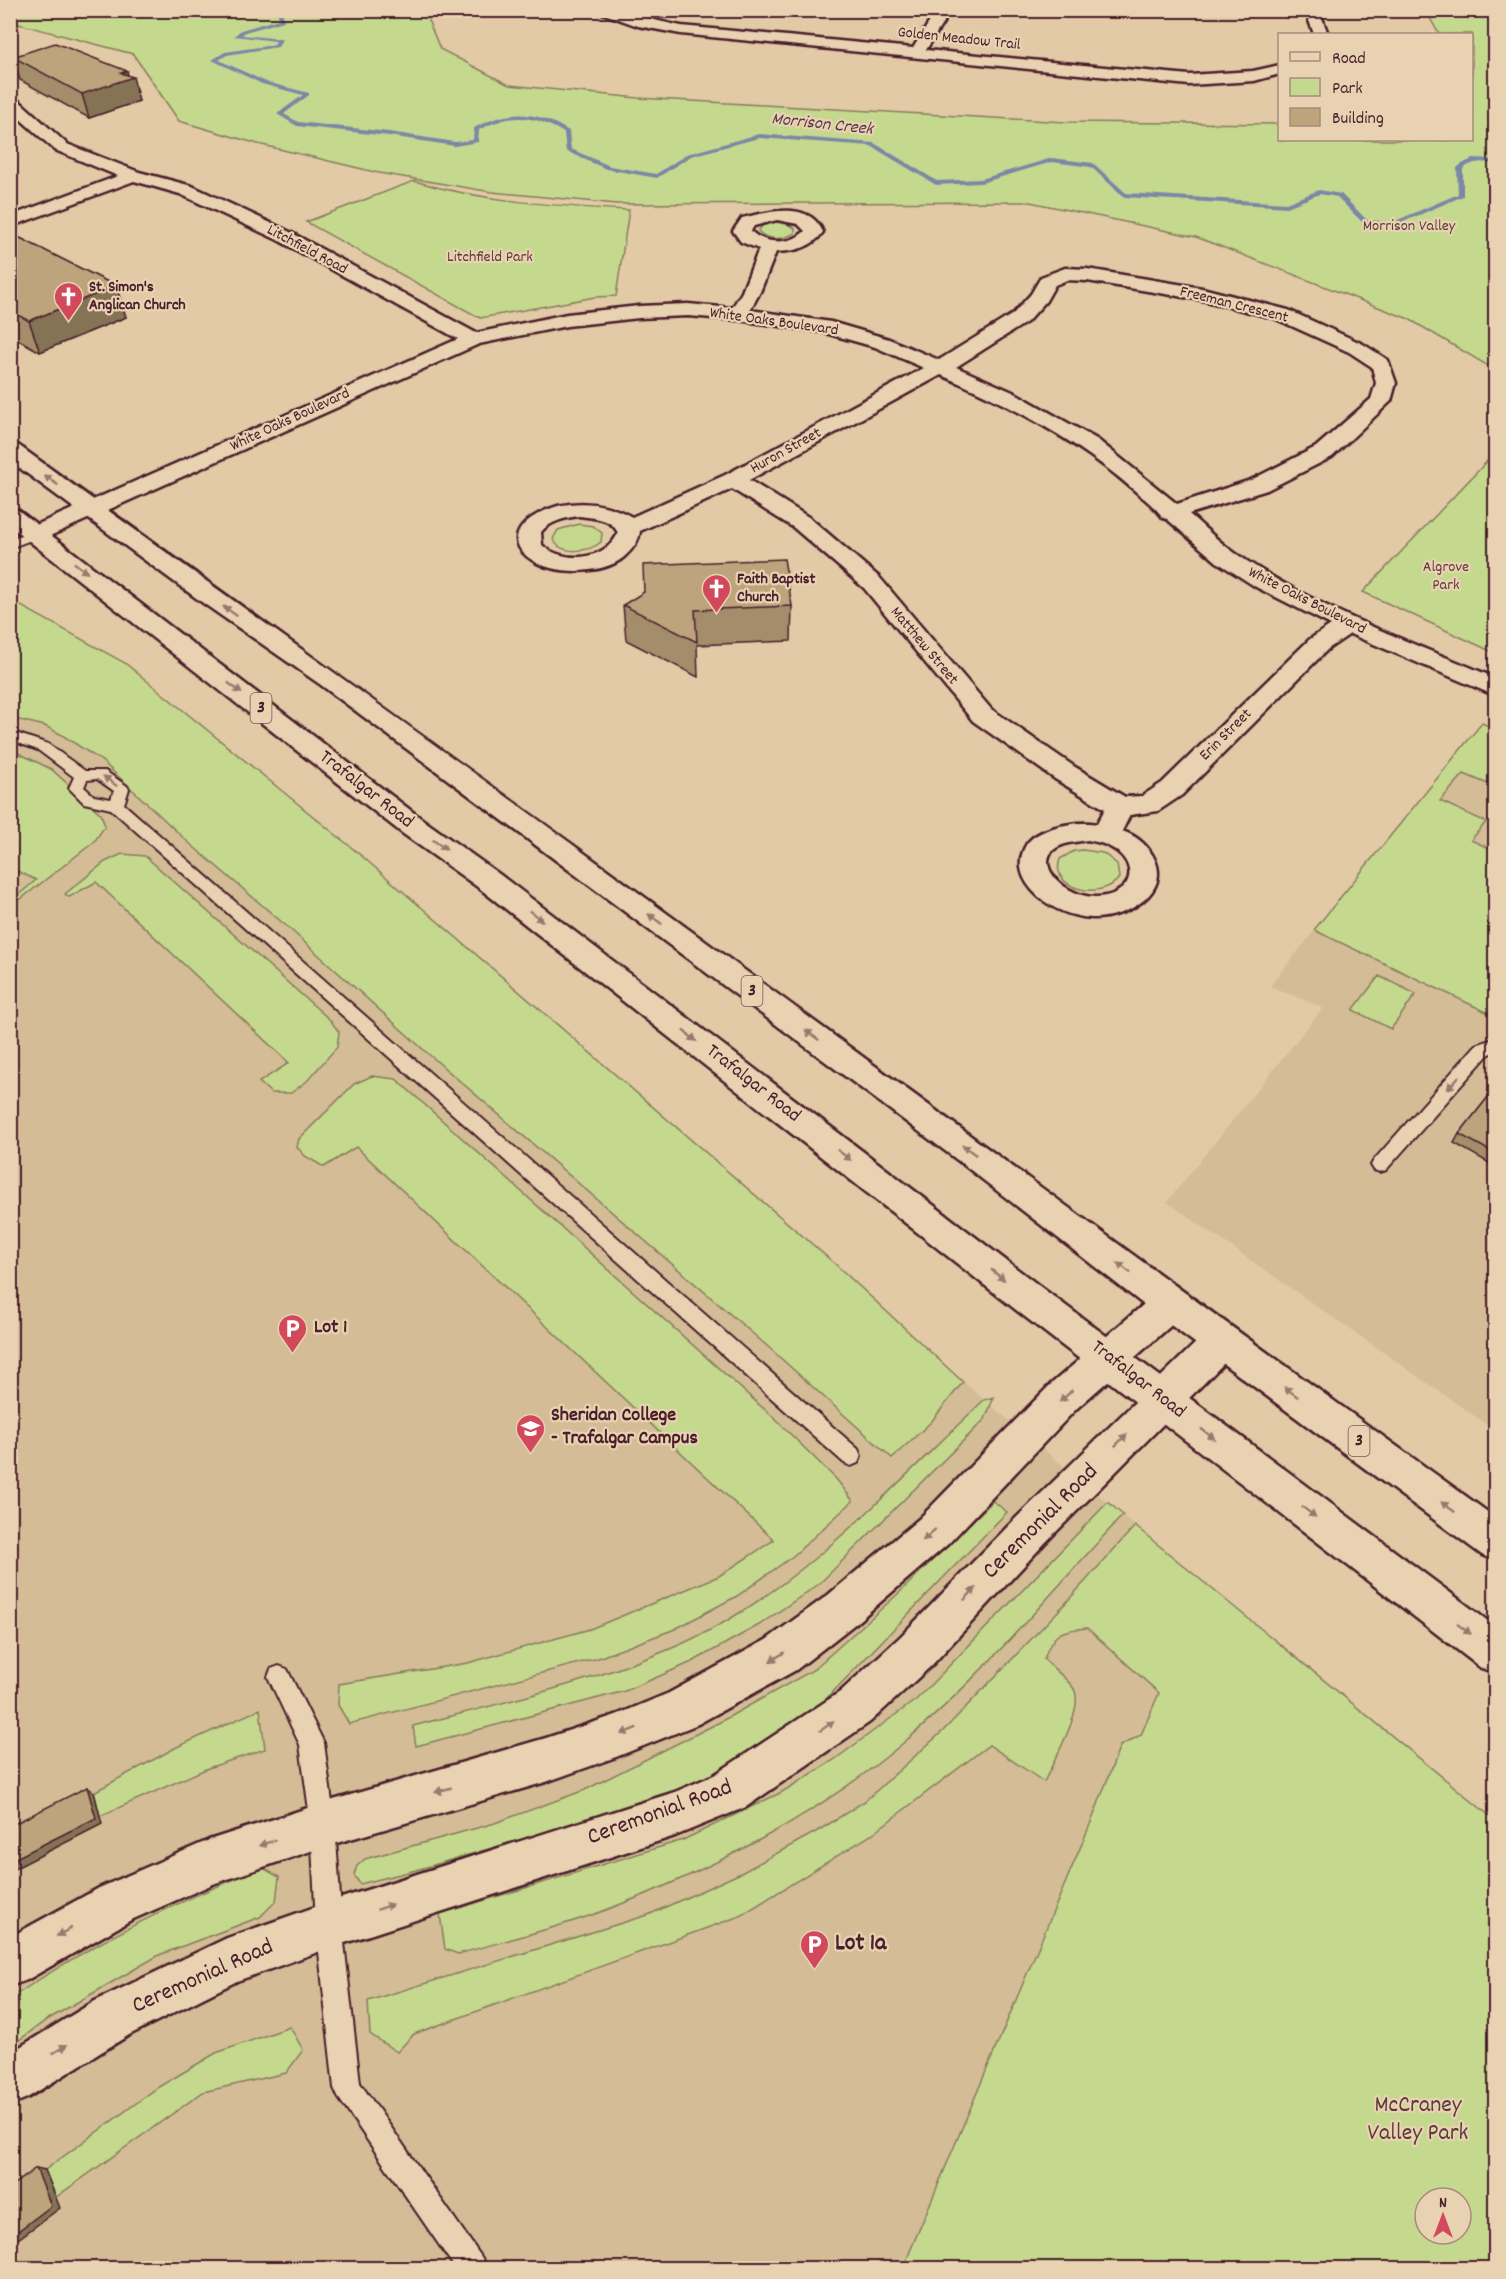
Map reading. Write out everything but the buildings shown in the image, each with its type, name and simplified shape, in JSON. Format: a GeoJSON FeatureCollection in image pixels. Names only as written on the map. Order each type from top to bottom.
{"type":"FeatureCollection","features":[{"type":"Feature","properties":{"kind":"street","name":"Golden Meadow Trail"},"geometry":{"type":"LineString","coordinates":[[600,10],[643,24],[681,30],[1190,80],[1254,76],[1278,70]]}},
{"type":"Feature","properties":{"kind":"street"},"geometry":{"type":"LineString","coordinates":[[917,53],[944,10]]}},
{"type":"Feature","properties":{"kind":"street"},"geometry":{"type":"LineString","coordinates":[[1312,10],[1321,33]]}},
{"type":"Feature","properties":{"kind":"street","name":"Litchfield Road"},"geometry":{"type":"LineString","coordinates":[[10,101],[61,147],[133,176],[186,190],[284,236],[473,339]]}},
{"type":"Feature","properties":{"kind":"street"},"geometry":{"type":"LineString","coordinates":[[10,222],[133,176]]}},
{"type":"Feature","properties":{"kind":"street"},"geometry":{"type":"LineString","coordinates":[[738,314],[751,292],[770,245]]}},
{"type":"Feature","properties":{"kind":"street","name":"Freeman Crescent"},"geometry":{"type":"LineString","coordinates":[[940,366],[967,353],[1020,318],[1039,297],[1048,281],[1065,274],[1087,275],[1202,294],[1281,314],[1356,348],[1381,364],[1386,383],[1381,401],[1324,452],[1259,485],[1171,513]]}},
{"type":"Feature","properties":{"kind":"street","name":"White Oaks Boulevard"},"geometry":{"type":"LineString","coordinates":[[34,534],[473,339],[567,320],[639,312],[688,310],[738,314],[824,326],[882,343],[1008,396],[1090,445],[1130,475],[1171,513],[1225,557],[1264,582],[1348,624],[1496,688]]}},
{"type":"Feature","properties":{"kind":"street","name":"Huron Street"},"geometry":{"type":"LineString","coordinates":[[628,528],[733,480],[940,366]]}},
{"type":"Feature","properties":{"kind":"street","name":"3"},"geometry":{"type":"LineString","coordinates":[[10,450],[212,598],[330,680],[881,1086],[1170,1304],[1496,1542]]}},
{"type":"Feature","properties":{"kind":"street","name":"Matthew Street"},"geometry":{"type":"LineString","coordinates":[[733,480],[802,524],[872,583],[982,715],[1065,773],[1120,806]]}},
{"type":"Feature","properties":{"kind":"street","name":"Trafalgar Road"},"geometry":{"type":"LineString","coordinates":[[10,515],[412,826],[489,880],[1023,1294],[1496,1653]]}},
{"type":"Feature","properties":{"kind":"street","name":"Erin Street"},"geometry":{"type":"LineString","coordinates":[[1120,806],[1148,805],[1172,789],[1319,645],[1348,624]]}},
{"type":"Feature","properties":{"kind":"street"},"geometry":{"type":"LineString","coordinates":[[1106,835],[1120,806]]}},
{"type":"Feature","properties":{"kind":"street"},"geometry":{"type":"LineString","coordinates":[[10,1963],[115,1904],[209,1863],[323,1825],[546,1760],[616,1736],[683,1710],[781,1655],[842,1609],[934,1531],[1063,1397],[1170,1304]]}},
{"type":"Feature","properties":{"kind":"street","name":"Ceremonial Road"},"geometry":{"type":"LineString","coordinates":[[10,2081],[112,2018],[168,1988],[227,1961],[329,1925],[675,1814],[730,1791],[855,1707],[916,1651],[1030,1531],[1222,1341]]}},
{"type":"Feature","properties":{"kind":"lane"},"geometry":{"type":"LineString","coordinates":[[10,544],[34,534]]}},
{"type":"Feature","properties":{"kind":"lane"},"geometry":{"type":"LineString","coordinates":[[10,735],[43,747],[82,776],[100,774],[122,789],[116,805]]}},
{"type":"Feature","properties":{"kind":"lane"},"geometry":{"type":"LineString","coordinates":[[82,776],[76,788],[88,800],[116,805],[851,1456]]}},
{"type":"Feature","properties":{"kind":"lane"},"geometry":{"type":"LineString","coordinates":[[1380,1165],[1482,1050],[1496,1044]]}},
{"type":"Feature","properties":{"kind":"lane"},"geometry":{"type":"LineString","coordinates":[[279,1677],[312,1743],[323,1825],[329,1925],[347,2088],[472,2268]]}},
{"type":"Feature","properties":{"kind":"shaded area","name":"Sheridan College - Trafalgar Campus"},"geometry":{"type":"Polygon","coordinates":[[[10,597],[21,606],[125,663],[357,852],[834,1263],[963,1382],[1135,1526],[1495,1820],[1226,2268],[11,2268],[10,597]]]}},
{"type":"Feature","properties":{"kind":"shaded area"},"geometry":{"type":"Polygon","coordinates":[[[1482,723],[1495,729],[1495,1430],[1167,1202],[1323,1008],[1270,986],[1482,723]]]}},
{"type":"Feature","properties":{"kind":"green space","name":"Morrison Valley"},"geometry":{"type":"Polygon","coordinates":[[[10,11],[422,11],[426,15],[440,49],[509,85],[638,98],[1066,122],[1278,124],[1278,141],[1473,141],[1473,33],[1438,33],[1426,11],[1495,11],[1495,370],[1409,319],[1196,237],[1030,202],[617,204],[492,192],[379,173],[258,144],[179,121],[133,54],[11,22],[10,11]]]}},
{"type":"Feature","properties":{"kind":"green space","name":"Litchfield Park"},"geometry":{"type":"Polygon","coordinates":[[[414,181],[494,198],[548,205],[629,210],[616,296],[595,297],[480,318],[306,222],[414,181]]]}},
{"type":"Feature","properties":{"kind":"green space"},"geometry":{"type":"Polygon","coordinates":[[[776,222],[795,228],[795,233],[775,238],[766,237],[758,231],[764,224],[776,222]]]}},
{"type":"Feature","properties":{"kind":"green space","name":"Algrove Park"},"geometry":{"type":"Polygon","coordinates":[[[1495,453],[1495,653],[1363,592],[1495,453]]]}},
{"type":"Feature","properties":{"kind":"green space"},"geometry":{"type":"Polygon","coordinates":[[[579,524],[593,526],[602,533],[601,542],[590,548],[576,551],[562,548],[553,539],[558,530],[579,524]]]}},
{"type":"Feature","properties":{"kind":"green space"},"geometry":{"type":"Polygon","coordinates":[[[11,597],[21,606],[125,663],[357,852],[834,1263],[963,1382],[931,1422],[892,1458],[766,1345],[425,1051],[290,929],[188,842],[102,761],[45,726],[11,718],[11,597]]]}},
{"type":"Feature","properties":{"kind":"green space"},"geometry":{"type":"Polygon","coordinates":[[[1482,723],[1495,729],[1495,787],[1464,774],[1440,801],[1486,822],[1471,840],[1495,851],[1495,1016],[1314,930],[1482,723]]]}},
{"type":"Feature","properties":{"kind":"green space"},"geometry":{"type":"Polygon","coordinates":[[[10,749],[51,769],[101,814],[105,826],[94,842],[18,901],[14,899],[36,880],[11,868],[10,749]]]}},
{"type":"Feature","properties":{"kind":"green space"},"geometry":{"type":"Polygon","coordinates":[[[1074,851],[1103,853],[1117,864],[1119,878],[1111,885],[1101,889],[1079,889],[1069,885],[1062,878],[1059,870],[1060,859],[1074,851]]]}},
{"type":"Feature","properties":{"kind":"green space"},"geometry":{"type":"Polygon","coordinates":[[[122,854],[145,856],[330,1020],[339,1032],[337,1047],[307,1081],[291,1093],[271,1093],[259,1082],[289,1063],[96,882],[69,897],[65,894],[105,862],[122,854]]]}},
{"type":"Feature","properties":{"kind":"green space"},"geometry":{"type":"Polygon","coordinates":[[[1379,976],[1416,994],[1391,1029],[1353,1010],[1379,976]]]}},
{"type":"Feature","properties":{"kind":"green space"},"geometry":{"type":"Polygon","coordinates":[[[372,1076],[396,1079],[773,1417],[837,1480],[853,1501],[793,1556],[737,1596],[675,1629],[598,1658],[349,1724],[338,1705],[339,1684],[468,1663],[590,1629],[719,1576],[774,1540],[356,1147],[324,1167],[305,1156],[297,1147],[299,1139],[354,1084],[372,1076]]]}},
{"type":"Feature","properties":{"kind":"green space"},"geometry":{"type":"Polygon","coordinates":[[[994,1397],[985,1419],[819,1584],[759,1625],[692,1662],[625,1691],[416,1746],[413,1726],[551,1690],[620,1668],[686,1642],[728,1620],[807,1565],[880,1500],[984,1400],[994,1397]]]}},
{"type":"Feature","properties":{"kind":"green space"},"geometry":{"type":"Polygon","coordinates":[[[993,1501],[1007,1512],[826,1699],[788,1732],[728,1768],[640,1805],[416,1870],[360,1884],[354,1875],[357,1866],[365,1859],[495,1823],[585,1790],[720,1722],[813,1670],[899,1593],[993,1501]]]}},
{"type":"Feature","properties":{"kind":"green space"},"geometry":{"type":"Polygon","coordinates":[[[1108,1502],[1123,1515],[989,1662],[902,1744],[835,1794],[761,1839],[645,1895],[551,1928],[458,1954],[445,1949],[440,1914],[683,1840],[782,1792],[834,1760],[917,1699],[1108,1502]]]}},
{"type":"Feature","properties":{"kind":"green space","name":"McCraney Valley Park"},"geometry":{"type":"Polygon","coordinates":[[[1135,1526],[1495,1820],[1495,2268],[903,2268],[1094,1815],[1120,1746],[1141,1735],[1159,1693],[1087,1628],[1058,1634],[1044,1659],[1071,1685],[1076,1698],[1072,1722],[1044,1782],[989,1745],[868,1837],[740,1916],[414,2034],[397,2052],[370,2034],[368,2001],[648,1915],[741,1873],[821,1829],[865,1801],[943,1731],[1063,1606],[1135,1526]]]}},
{"type":"Feature","properties":{"kind":"green space"},"geometry":{"type":"Polygon","coordinates":[[[260,1709],[265,1749],[208,1768],[100,1816],[94,1792],[177,1747],[260,1709]]]}},
{"type":"Feature","properties":{"kind":"green space"},"geometry":{"type":"Polygon","coordinates":[[[263,1868],[279,1877],[276,1901],[260,1917],[159,1955],[45,2021],[11,2046],[11,1998],[71,1960],[133,1926],[197,1895],[263,1868]]]}},
{"type":"Feature","properties":{"kind":"green space"},"geometry":{"type":"Polygon","coordinates":[[[290,2027],[303,2050],[286,2073],[203,2092],[56,2197],[45,2170],[157,2088],[216,2053],[290,2027]]]}},
{"type":"Feature","properties":{"kind":"waterway","name":"Morrison Creek"},"geometry":{"type":"LineString","coordinates":[[279,10],[282,20],[243,31],[237,36],[280,40],[276,46],[225,54],[215,60],[264,83],[307,94],[280,114],[297,124],[455,144],[476,141],[476,129],[500,118],[533,117],[545,120],[567,132],[568,150],[608,168],[657,176],[689,155],[759,136],[872,144],[936,183],[981,181],[1052,160],[1093,165],[1124,195],[1287,205],[1319,192],[1339,195],[1365,222],[1394,224],[1461,195],[1460,168],[1464,165],[1481,160],[1496,163]]}},
{"type":"Feature","properties":{"kind":"place","name":"St. Simon's Anglican Church"},"geometry":{"type":"Point","coordinates":[68,322]}},
{"type":"Feature","properties":{"kind":"place","name":"Faith Baptist Church"},"geometry":{"type":"Point","coordinates":[716,614]}},
{"type":"Feature","properties":{"kind":"place","name":"Lot 1"},"geometry":{"type":"Point","coordinates":[293,1354]}},
{"type":"Feature","properties":{"kind":"place","name":"Sheridan College - Trafalgar Campus"},"geometry":{"type":"Point","coordinates":[530,1454]}},
{"type":"Feature","properties":{"kind":"place","name":"Lot 1a"},"geometry":{"type":"Point","coordinates":[814,1970]}}]}
